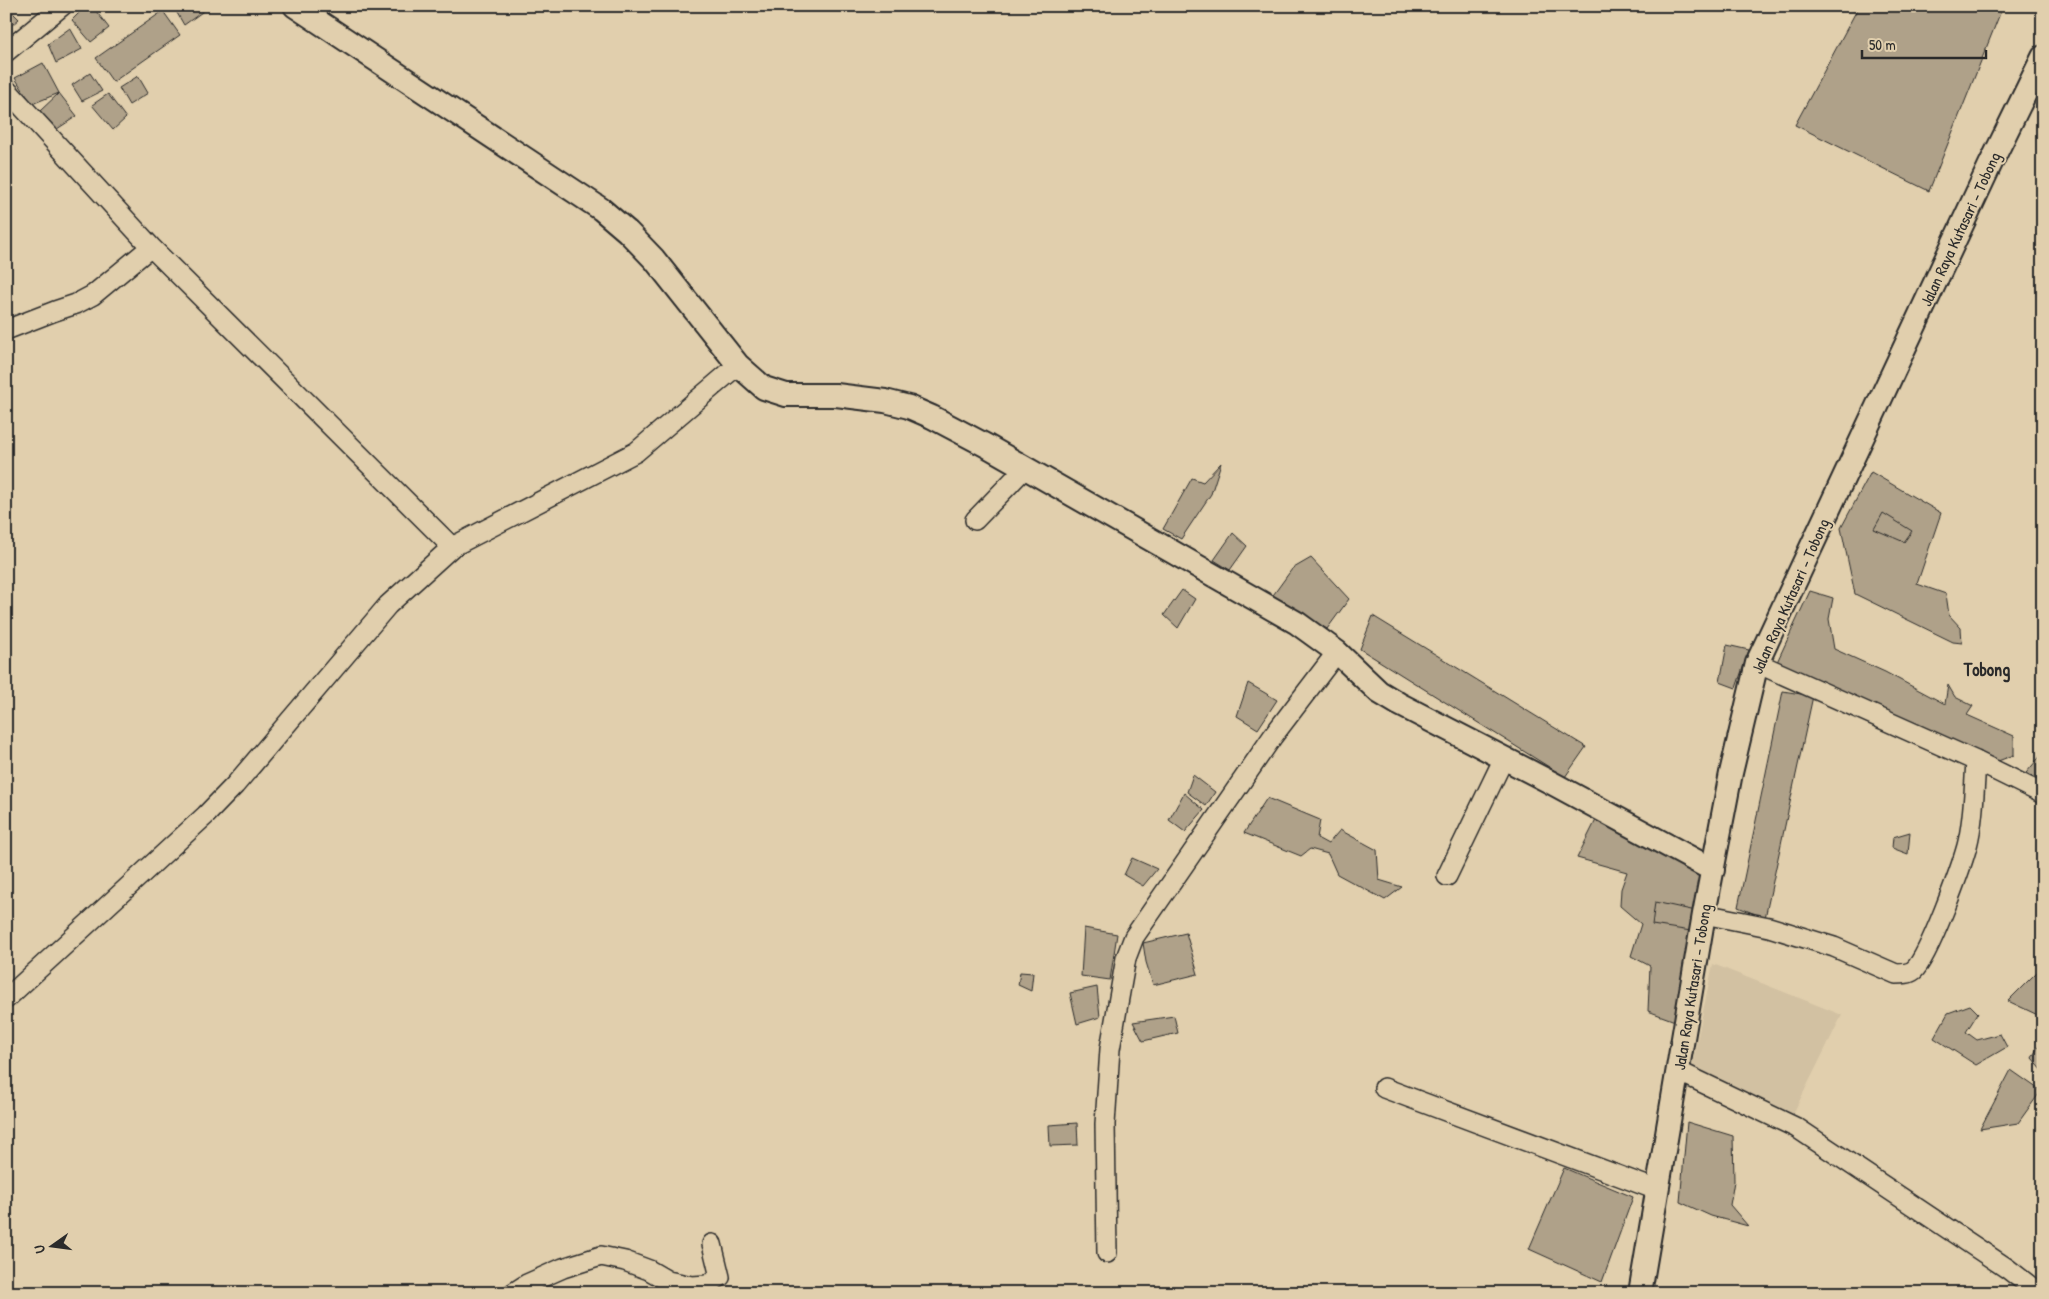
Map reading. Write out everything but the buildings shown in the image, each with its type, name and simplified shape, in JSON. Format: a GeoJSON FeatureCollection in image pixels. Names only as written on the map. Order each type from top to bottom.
{"type":"FeatureCollection","features":[{"type":"Feature","properties":{"kind":"street"},"geometry":{"type":"LineString","coordinates":[[6,52],[62,6]]}},
{"type":"Feature","properties":{"kind":"street"},"geometry":{"type":"LineString","coordinates":[[296,6],[601,209],[628,232],[654,259],[738,365],[757,383],[774,392],[786,395],[836,395],[884,401],[909,407],[932,417],[987,446],[1288,618],[1337,652],[1379,692],[1713,870]]}},
{"type":"Feature","properties":{"kind":"street","name":"Jalan Raya Kutasari - Tobong"},"geometry":{"type":"LineString","coordinates":[[1640,1293],[1704,914],[1731,773],[1747,700],[1758,664],[1990,165],[2043,57]]}},
{"type":"Feature","properties":{"kind":"street"},"geometry":{"type":"LineString","coordinates":[[6,89],[151,247],[452,547]]}},
{"type":"Feature","properties":{"kind":"street"},"geometry":{"type":"LineString","coordinates":[[6,330],[55,310],[76,304],[93,295],[151,247]]}},
{"type":"Feature","properties":{"kind":"street"},"geometry":{"type":"LineString","coordinates":[[6,999],[206,815],[235,785],[388,605],[452,547],[636,452],[738,365]]}},
{"type":"Feature","properties":{"kind":"street"},"geometry":{"type":"LineString","coordinates":[[975,520],[1024,468]]}},
{"type":"Feature","properties":{"kind":"street"},"geometry":{"type":"LineString","coordinates":[[1107,1253],[1104,1124],[1110,1050],[1126,958],[1134,937],[1273,736],[1337,652]]}},
{"type":"Feature","properties":{"kind":"street"},"geometry":{"type":"LineString","coordinates":[[1758,664],[2043,794]]}},
{"type":"Feature","properties":{"kind":"street"},"geometry":{"type":"LineString","coordinates":[[1447,876],[1504,758]]}},
{"type":"Feature","properties":{"kind":"street"},"geometry":{"type":"LineString","coordinates":[[1704,914],[1768,928],[1834,947],[1896,974],[1906,974],[1913,971],[1920,963],[1940,921],[1967,846],[1973,811],[1976,762]]}},
{"type":"Feature","properties":{"kind":"street"},"geometry":{"type":"LineString","coordinates":[[1678,1071],[1797,1128],[2008,1269],[2039,1293]]}},
{"type":"Feature","properties":{"kind":"street"},"geometry":{"type":"LineString","coordinates":[[1384,1088],[1657,1190]]}},
{"type":"Feature","properties":{"kind":"street"},"geometry":{"type":"LineString","coordinates":[[513,1293],[527,1284],[563,1268],[601,1256],[625,1261],[649,1270],[668,1281],[692,1286],[707,1285],[720,1276],[712,1244]]}},
{"type":"Feature","properties":{"kind":"shaded area"},"geometry":{"type":"Polygon","coordinates":[[[1713,964],[1842,1015],[1788,1124],[1690,1074],[1713,964]]]}},
{"type":"Feature","properties":{"kind":"district","name":"Tobong"},"geometry":{"type":"Point","coordinates":[1987,670]}}]}
